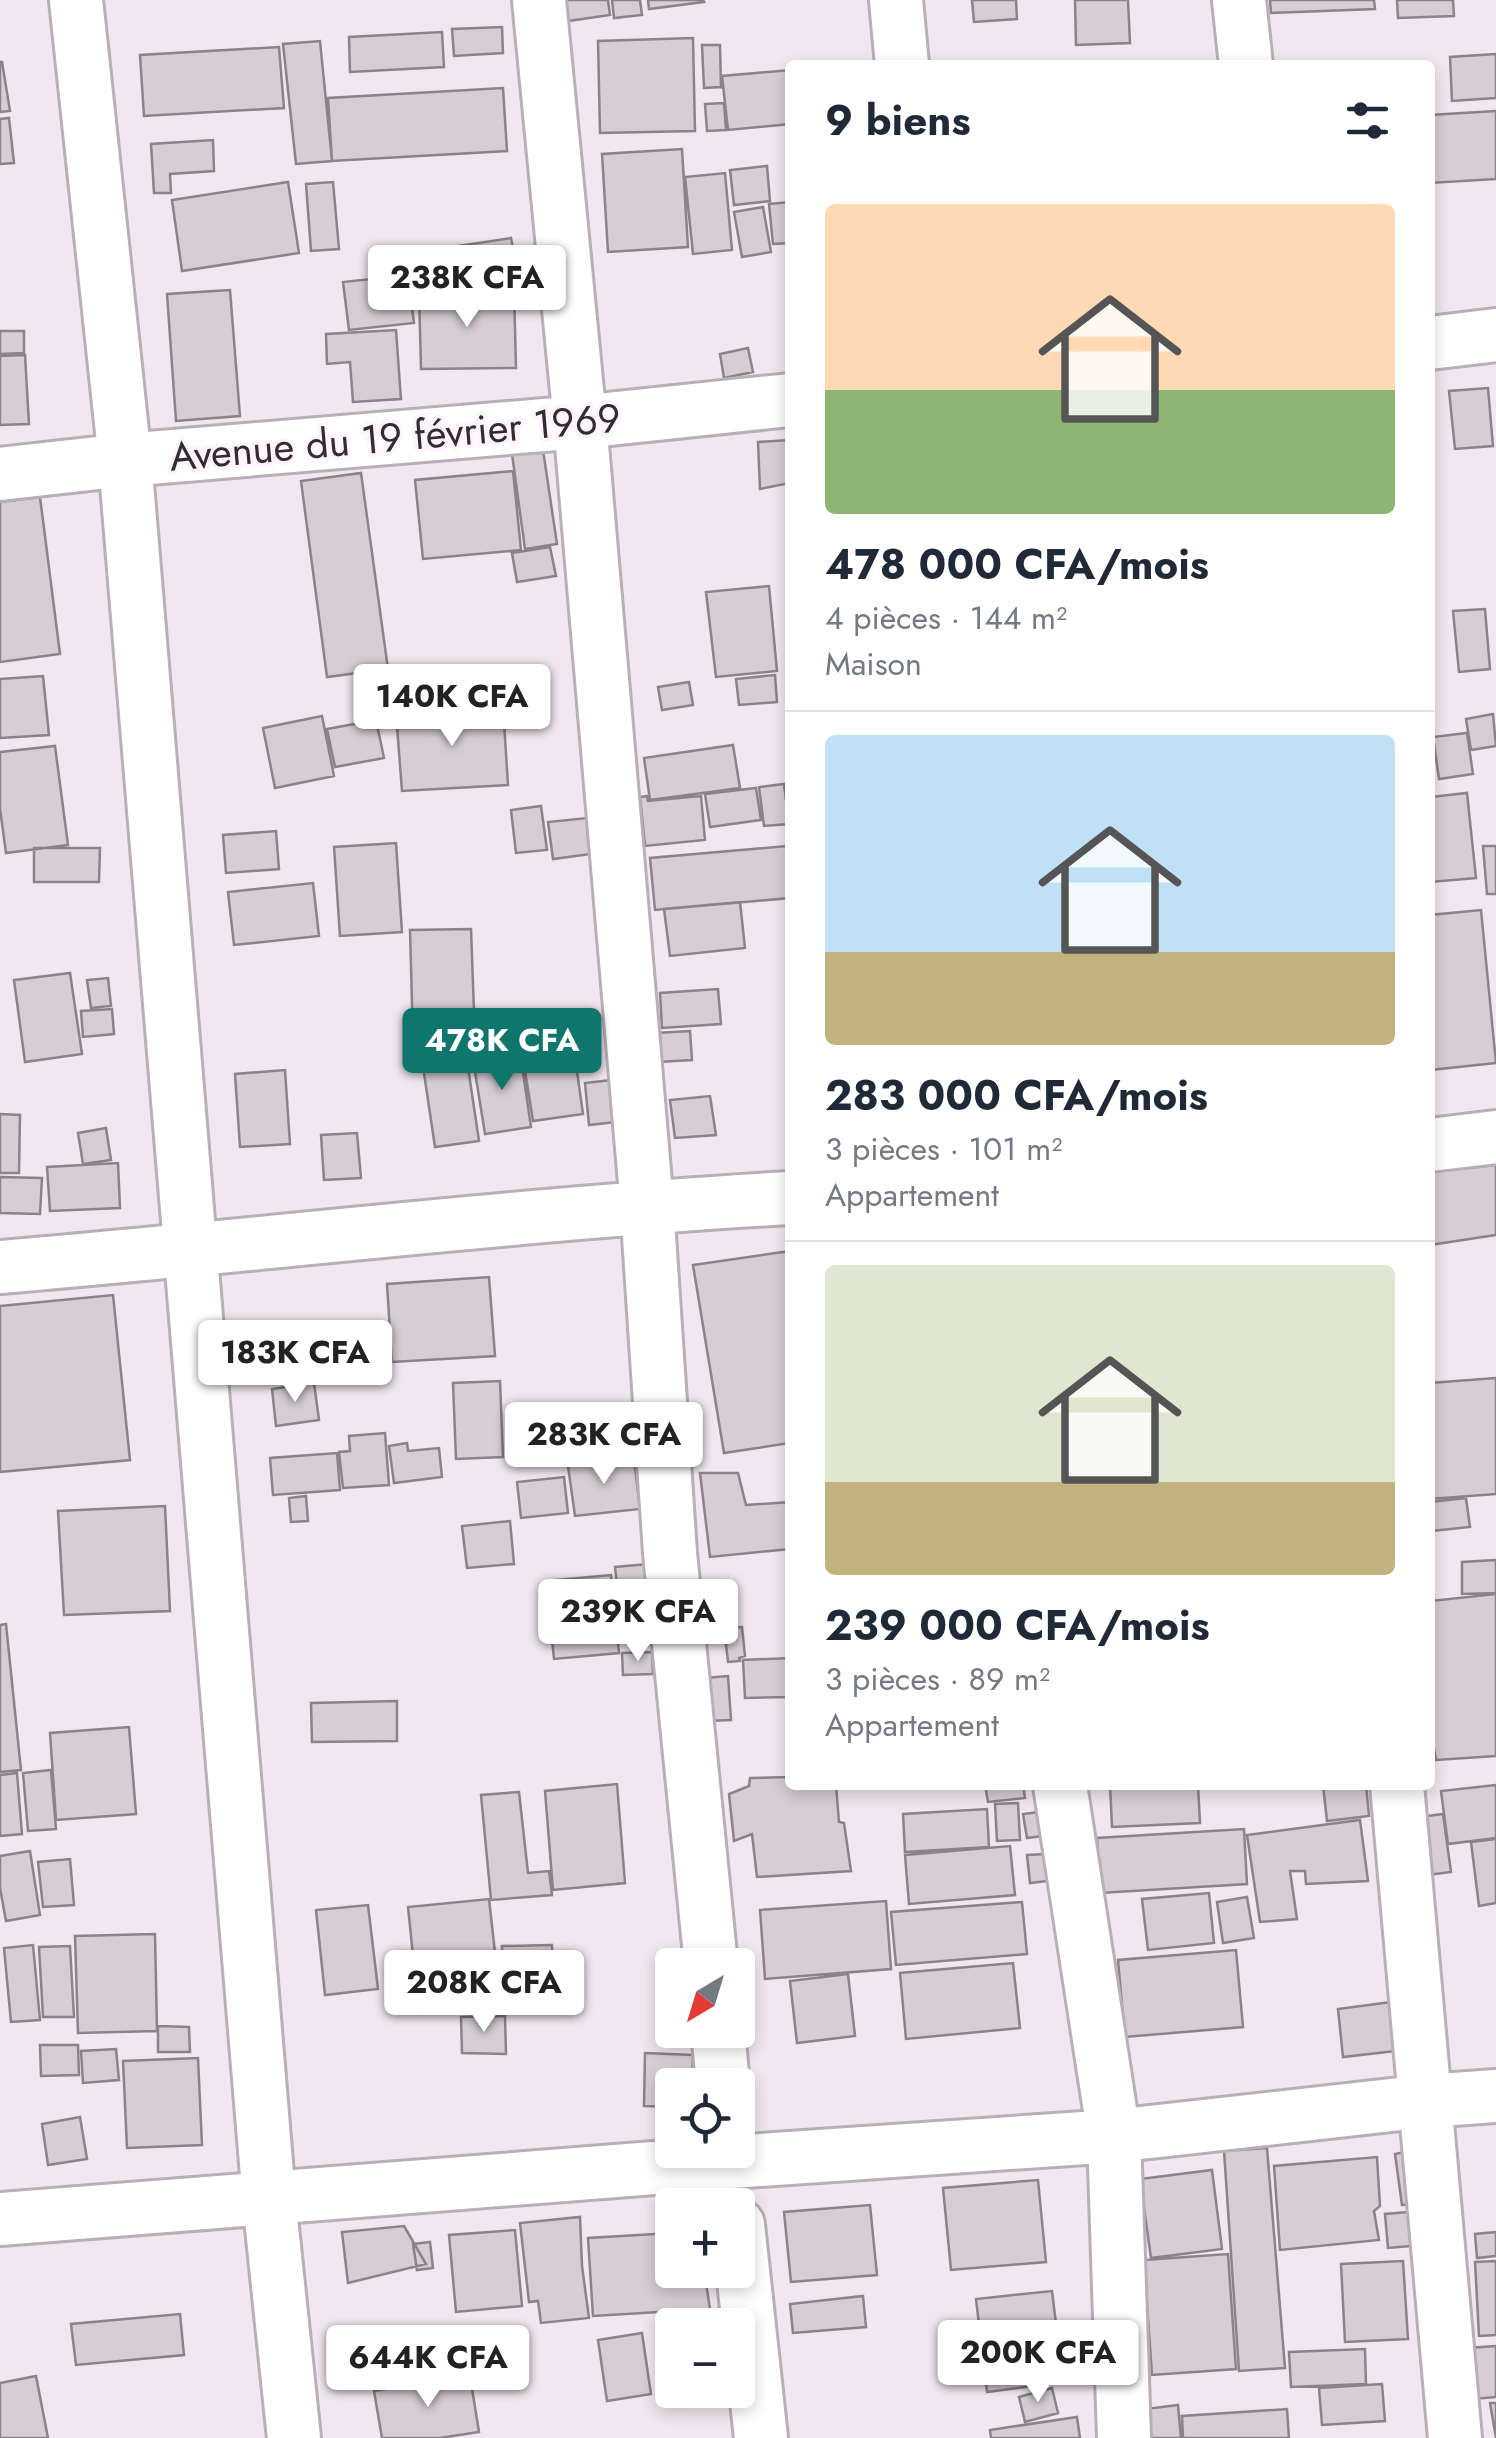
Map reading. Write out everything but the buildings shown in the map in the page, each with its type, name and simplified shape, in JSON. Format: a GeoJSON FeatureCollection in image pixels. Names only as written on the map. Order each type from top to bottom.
{"type":"FeatureCollection","features":[{"type":"Feature","properties":{"kind":"street"},"geometry":{"type":"LineString","coordinates":[[76,0],[125,460],[270,2199],[294,2438]]}},
{"type":"Feature","properties":{"kind":"street"},"geometry":{"type":"LineString","coordinates":[[540,0],[647,1206],[670,1553],[709,1948]]}},
{"type":"Feature","properties":{"kind":"street"},"geometry":{"type":"LineString","coordinates":[[896,0],[902,60]]}},
{"type":"Feature","properties":{"kind":"street"},"geometry":{"type":"LineString","coordinates":[[1239,0],[1245,60]]}},
{"type":"Feature","properties":{"kind":"street"},"geometry":{"type":"LineString","coordinates":[[1435,342],[1496,335]]}},
{"type":"Feature","properties":{"kind":"street","name":"Avenue du 19 février 1969"},"geometry":{"type":"LineString","coordinates":[[0,474],[785,401]]}},
{"type":"Feature","properties":{"kind":"street"},"geometry":{"type":"LineString","coordinates":[[1435,1143],[1496,1137]]}},
{"type":"Feature","properties":{"kind":"street"},"geometry":{"type":"LineString","coordinates":[[0,1267],[647,1206],[785,1198]]}},
{"type":"Feature","properties":{"kind":"street"},"geometry":{"type":"LineString","coordinates":[[1061,1790],[1114,2136],[1124,2438]]}},
{"type":"Feature","properties":{"kind":"street"},"geometry":{"type":"LineString","coordinates":[[1397,1790],[1456,2438]]}},
{"type":"Feature","properties":{"kind":"street"},"geometry":{"type":"LineString","coordinates":[[0,2218],[732,2172],[1496,2096]]}},
{"type":"Feature","properties":{"kind":"street"},"geometry":{"type":"LineString","coordinates":[[745,2288],[761,2438]]}}]}
